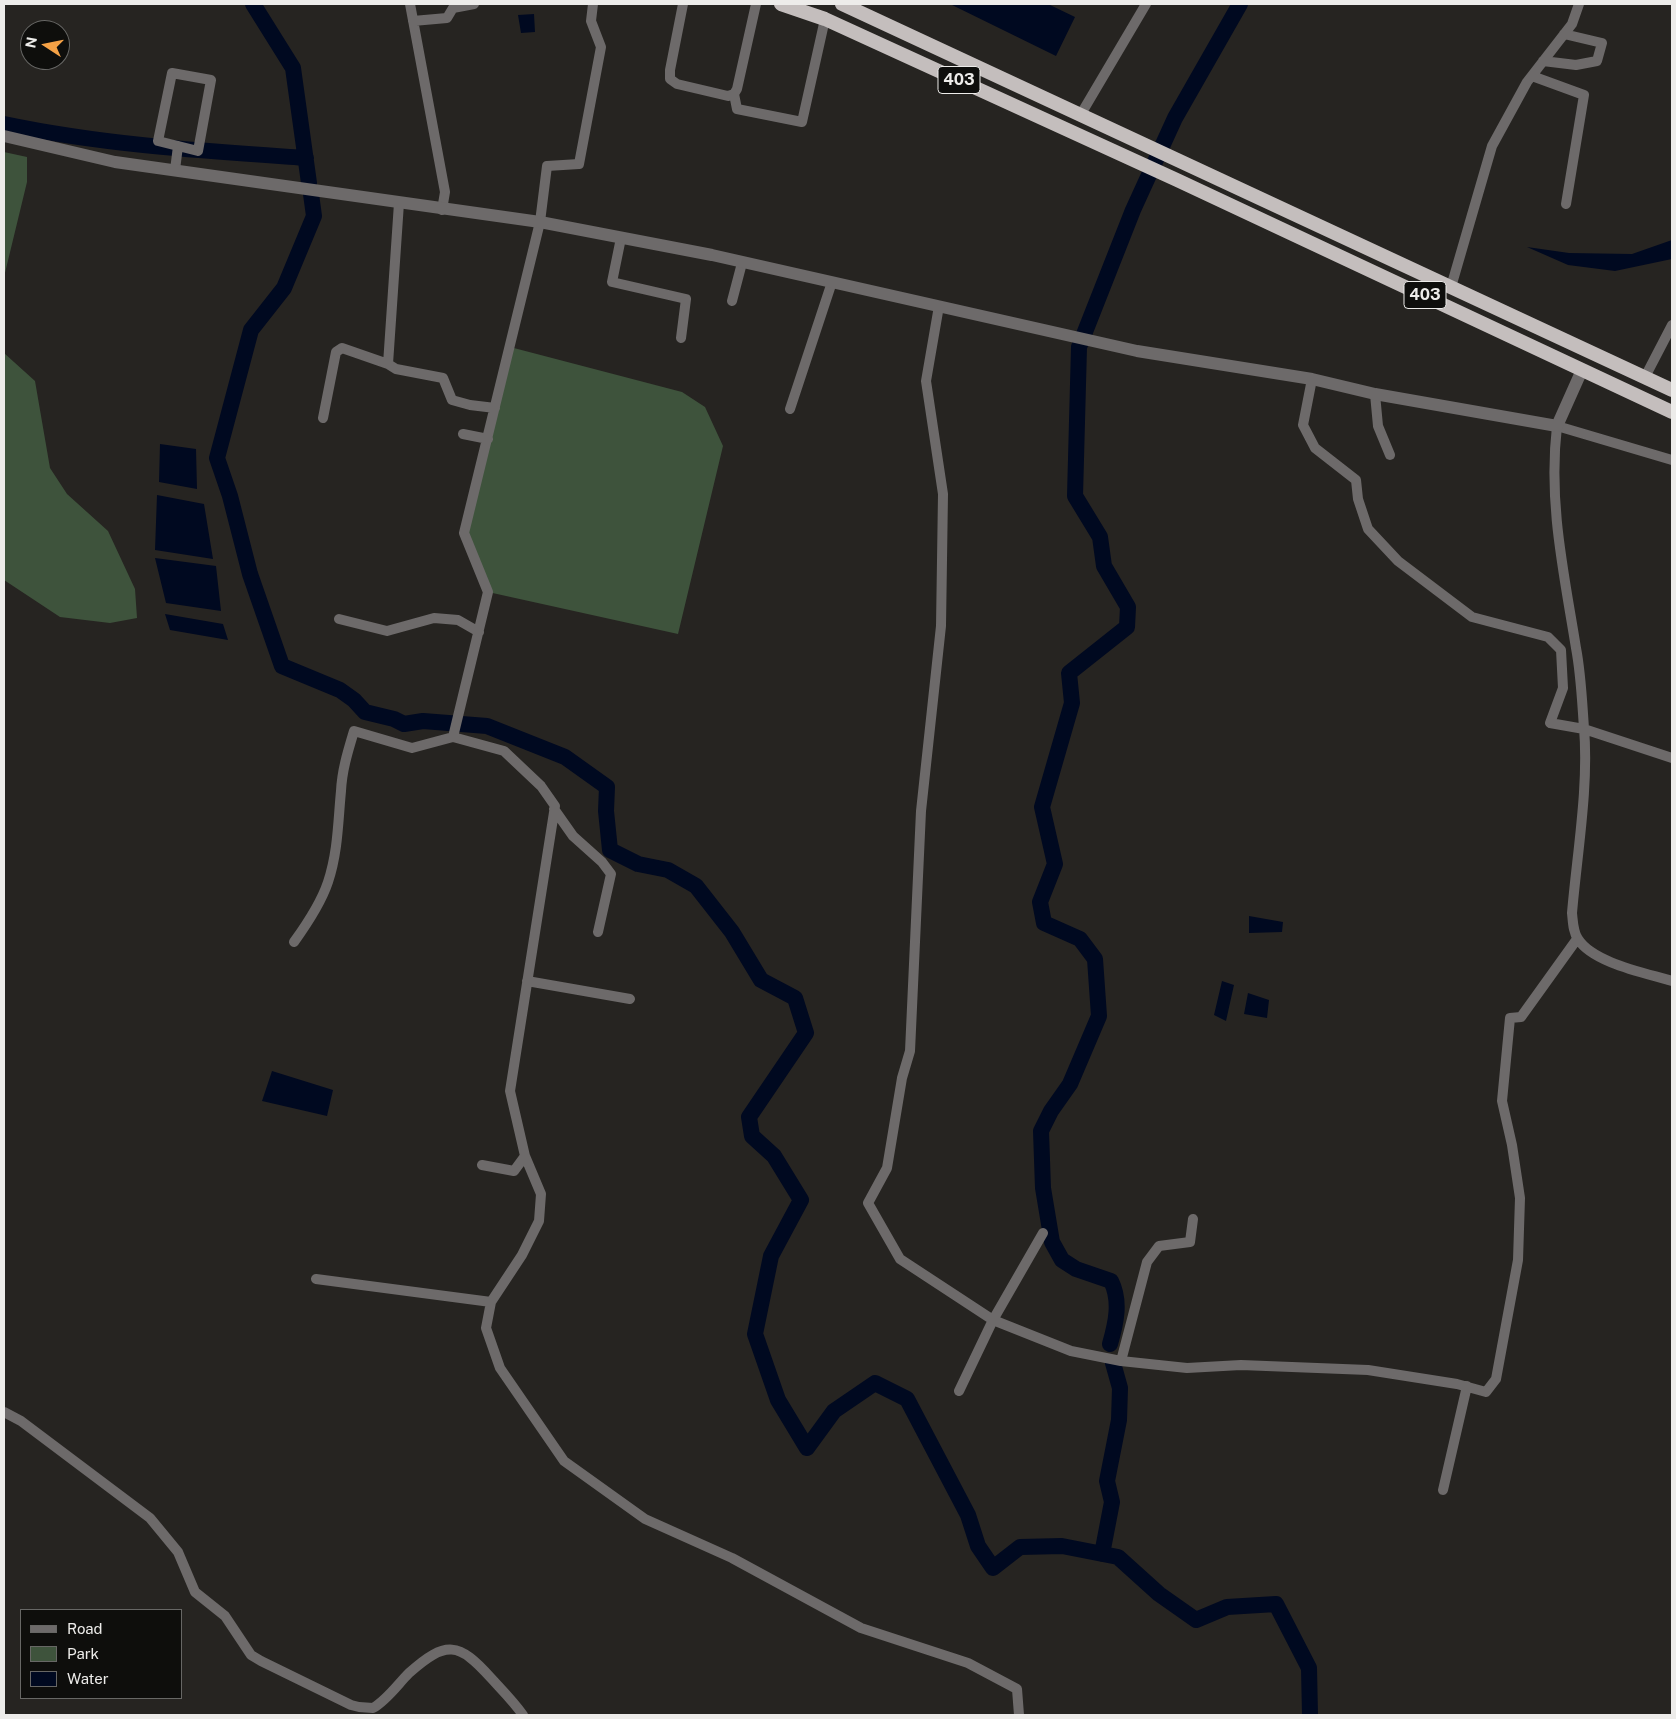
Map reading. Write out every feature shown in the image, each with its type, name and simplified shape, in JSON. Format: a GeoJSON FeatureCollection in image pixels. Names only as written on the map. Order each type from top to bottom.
{"type":"FeatureCollection","features":[{"type":"Feature","properties":{"kind":"highway","name":"403"},"geometry":{"type":"LineString","coordinates":[[781,4],[825,19],[1135,160],[1672,412]]}},
{"type":"Feature","properties":{"kind":"highway","name":"403"},"geometry":{"type":"LineString","coordinates":[[842,4],[1672,390]]}},
{"type":"Feature","properties":{"kind":"street"},"geometry":{"type":"LineString","coordinates":[[410,4],[445,192],[442,210]]}},
{"type":"Feature","properties":{"kind":"street"},"geometry":{"type":"LineString","coordinates":[[413,21],[447,18],[453,8],[474,4]]}},
{"type":"Feature","properties":{"kind":"street"},"geometry":{"type":"LineString","coordinates":[[453,737],[488,592],[464,533],[540,222],[547,166],[578,164],[601,48],[591,21],[593,4]]}},
{"type":"Feature","properties":{"kind":"street"},"geometry":{"type":"LineString","coordinates":[[683,4],[670,70],[670,79],[677,84],[728,96],[734,94]]}},
{"type":"Feature","properties":{"kind":"street"},"geometry":{"type":"LineString","coordinates":[[756,4],[734,94],[737,109],[802,122],[825,19]]}},
{"type":"Feature","properties":{"kind":"street"},"geometry":{"type":"LineString","coordinates":[[1081,114],[1146,4]]}},
{"type":"Feature","properties":{"kind":"street"},"geometry":{"type":"LineString","coordinates":[[1451,287],[1492,146],[1532,76],[1572,24],[1580,4]]}},
{"type":"Feature","properties":{"kind":"street"},"geometry":{"type":"LineString","coordinates":[[1543,62],[1576,65],[1597,62],[1602,43],[1564,34]]}},
{"type":"Feature","properties":{"kind":"street"},"geometry":{"type":"LineString","coordinates":[[172,73],[211,80],[198,151],[178,151],[158,141],[172,73]]}},
{"type":"Feature","properties":{"kind":"street"},"geometry":{"type":"LineString","coordinates":[[1532,76],[1584,95],[1566,204]]}},
{"type":"Feature","properties":{"kind":"street"},"geometry":{"type":"LineString","coordinates":[[4,136],[115,162],[442,210],[540,222],[712,255],[1138,351],[1312,379],[1375,394],[1557,426],[1672,460]]}},
{"type":"Feature","properties":{"kind":"street"},"geometry":{"type":"LineString","coordinates":[[175,170],[178,151]]}},
{"type":"Feature","properties":{"kind":"street"},"geometry":{"type":"LineString","coordinates":[[388,364],[399,203]]}},
{"type":"Feature","properties":{"kind":"street"},"geometry":{"type":"LineString","coordinates":[[622,238],[612,282],[686,299],[681,338]]}},
{"type":"Feature","properties":{"kind":"street"},"geometry":{"type":"LineString","coordinates":[[732,301],[742,263]]}},
{"type":"Feature","properties":{"kind":"street"},"geometry":{"type":"LineString","coordinates":[[790,409],[832,282]]}},
{"type":"Feature","properties":{"kind":"street"},"geometry":{"type":"LineString","coordinates":[[939,306],[926,381],[942,494],[942,626],[921,811],[910,1051],[902,1078],[887,1168],[868,1203],[900,1259],[993,1320],[1071,1350],[1120,1361],[1187,1368],[1241,1365],[1368,1370],[1467,1386],[1486,1392],[1496,1379],[1518,1260],[1520,1198],[1512,1145],[1502,1101],[1510,1018],[1521,1017],[1577,939]]}},
{"type":"Feature","properties":{"kind":"street"},"geometry":{"type":"LineString","coordinates":[[1644,377],[1672,325]]}},
{"type":"Feature","properties":{"kind":"street"},"geometry":{"type":"LineString","coordinates":[[323,418],[336,352],[342,348],[388,364],[396,369],[443,378],[452,400],[470,405],[494,408]]}},
{"type":"Feature","properties":{"kind":"street"},"geometry":{"type":"LineString","coordinates":[[1582,370],[1557,426],[1554,448],[1555,508],[1563,580],[1577,650],[1584,730],[1585,757],[1572,913],[1577,939],[1588,951],[1607,960],[1672,981]]}},
{"type":"Feature","properties":{"kind":"street"},"geometry":{"type":"LineString","coordinates":[[1312,379],[1303,425],[1316,448],[1356,480],[1358,499],[1368,529],[1398,561],[1472,617],[1548,637],[1561,650],[1563,688],[1550,723],[1584,730],[1672,758]]}},
{"type":"Feature","properties":{"kind":"street"},"geometry":{"type":"LineString","coordinates":[[1375,394],[1380,432],[1390,455]]}},
{"type":"Feature","properties":{"kind":"street"},"geometry":{"type":"LineString","coordinates":[[463,434],[488,439]]}},
{"type":"Feature","properties":{"kind":"street"},"geometry":{"type":"LineString","coordinates":[[339,619],[387,631],[434,618],[458,620],[479,632]]}},
{"type":"Feature","properties":{"kind":"street"},"geometry":{"type":"LineString","coordinates":[[294,942],[308,923],[328,883],[340,821],[340,791],[354,731],[412,748],[453,737],[504,751],[541,786],[573,836],[611,874],[598,932]]}},
{"type":"Feature","properties":{"kind":"street"},"geometry":{"type":"LineString","coordinates":[[554,809],[510,1091],[525,1156],[541,1194],[539,1221],[522,1255],[491,1302],[486,1328],[500,1368],[564,1461],[645,1519],[732,1558],[861,1628],[968,1663],[1017,1690],[1019,1715]]}},
{"type":"Feature","properties":{"kind":"street"},"geometry":{"type":"LineString","coordinates":[[527,981],[630,999]]}},
{"type":"Feature","properties":{"kind":"street"},"geometry":{"type":"LineString","coordinates":[[482,1165],[514,1171],[525,1156]]}},
{"type":"Feature","properties":{"kind":"street"},"geometry":{"type":"LineString","coordinates":[[1120,1361],[1147,1262],[1159,1246],[1190,1242],[1193,1219]]}},
{"type":"Feature","properties":{"kind":"street"},"geometry":{"type":"LineString","coordinates":[[959,1391],[993,1320],[1043,1233]]}},
{"type":"Feature","properties":{"kind":"street"},"geometry":{"type":"LineString","coordinates":[[316,1279],[491,1302]]}},
{"type":"Feature","properties":{"kind":"street"},"geometry":{"type":"LineString","coordinates":[[1443,1490],[1467,1386]]}},
{"type":"Feature","properties":{"kind":"street"},"geometry":{"type":"LineString","coordinates":[[4,1412],[21,1421],[150,1518],[178,1552],[195,1592],[225,1616],[251,1655],[261,1661],[359,1708],[373,1708],[422,1662],[437,1653],[450,1649],[458,1650],[472,1657],[524,1715]]}},
{"type":"Feature","properties":{"kind":"green space"},"geometry":{"type":"Polygon","coordinates":[[[4,152],[27,157],[27,182],[4,277],[4,152]]]}},
{"type":"Feature","properties":{"kind":"green space"},"geometry":{"type":"Polygon","coordinates":[[[510,347],[682,392],[705,407],[723,446],[678,634],[488,592],[464,533],[510,347]]]}},
{"type":"Feature","properties":{"kind":"green space"},"geometry":{"type":"Polygon","coordinates":[[[4,353],[35,381],[50,468],[67,494],[108,531],[135,589],[137,618],[110,623],[60,617],[4,580],[4,353]]]}},
{"type":"Feature","properties":{"kind":"water"},"geometry":{"type":"Polygon","coordinates":[[[950,4],[1048,4],[1075,17],[1056,56],[950,4]]]}},
{"type":"Feature","properties":{"kind":"water"},"geometry":{"type":"Polygon","coordinates":[[[534,14],[535,32],[521,33],[518,15],[534,14]]]}},
{"type":"Feature","properties":{"kind":"water"},"geometry":{"type":"Polygon","coordinates":[[[1672,240],[1672,259],[1615,271],[1568,265],[1527,247],[1569,253],[1632,254],[1672,240]]]}},
{"type":"Feature","properties":{"kind":"water"},"geometry":{"type":"Polygon","coordinates":[[[160,444],[196,449],[197,489],[159,482],[160,444]]]}},
{"type":"Feature","properties":{"kind":"water"},"geometry":{"type":"Polygon","coordinates":[[[157,495],[204,504],[213,559],[155,550],[157,495]]]}},
{"type":"Feature","properties":{"kind":"water"},"geometry":{"type":"Polygon","coordinates":[[[155,558],[216,566],[221,611],[166,603],[155,558]]]}},
{"type":"Feature","properties":{"kind":"water"},"geometry":{"type":"Polygon","coordinates":[[[165,614],[223,624],[228,640],[170,630],[165,614]]]}},
{"type":"Feature","properties":{"kind":"water"},"geometry":{"type":"Polygon","coordinates":[[[1249,916],[1283,922],[1282,932],[1249,933],[1249,916]]]}},
{"type":"Feature","properties":{"kind":"water"},"geometry":{"type":"Polygon","coordinates":[[[1222,981],[1234,985],[1226,1021],[1214,1015],[1222,981]]]}},
{"type":"Feature","properties":{"kind":"water"},"geometry":{"type":"Polygon","coordinates":[[[1248,993],[1269,1000],[1267,1018],[1244,1014],[1248,993]]]}},
{"type":"Feature","properties":{"kind":"water"},"geometry":{"type":"Polygon","coordinates":[[[272,1071],[333,1090],[327,1116],[262,1101],[272,1071]]]}},
{"type":"Feature","properties":{"kind":"waterway"},"geometry":{"type":"LineString","coordinates":[[253,4],[293,68],[309,183]]}},
{"type":"Feature","properties":{"kind":"waterway"},"geometry":{"type":"LineString","coordinates":[[1110,1344],[1116,1320],[1117,1304],[1111,1281],[1076,1269],[1062,1260],[1052,1242],[1043,1188],[1041,1131],[1051,1111],[1070,1084],[1099,1016],[1095,959],[1080,939],[1044,923],[1040,902],[1055,864],[1042,807],[1072,703],[1069,673],[1127,627],[1128,607],[1104,566],[1100,537],[1075,496],[1079,347],[1133,210],[1175,118],[1240,4]]}},
{"type":"Feature","properties":{"kind":"waterway"},"geometry":{"type":"LineString","coordinates":[[4,124],[117,142],[192,150],[306,158]]}},
{"type":"Feature","properties":{"kind":"waterway"},"geometry":{"type":"LineString","coordinates":[[311,194],[314,216],[284,288],[251,330],[217,458],[230,496],[250,574],[282,666],[340,690],[354,700],[365,712],[394,719],[404,724],[423,721],[487,726],[565,757],[607,787],[606,811],[610,850],[638,864],[668,870],[696,886],[732,932],[761,980],[795,998],[806,1033],[749,1117],[752,1136],[774,1156],[801,1200],[771,1256],[755,1334],[778,1400],[807,1448],[834,1411],[875,1383],[907,1399],[968,1515],[978,1546],[993,1568],[1020,1547],[1062,1546],[1118,1557],[1159,1594],[1196,1620],[1227,1607],[1276,1604],[1309,1668],[1310,1715]]}},
{"type":"Feature","properties":{"kind":"waterway"},"geometry":{"type":"LineString","coordinates":[[1102,1554],[1112,1502],[1107,1481],[1119,1420],[1120,1388],[1113,1363]]}}]}
